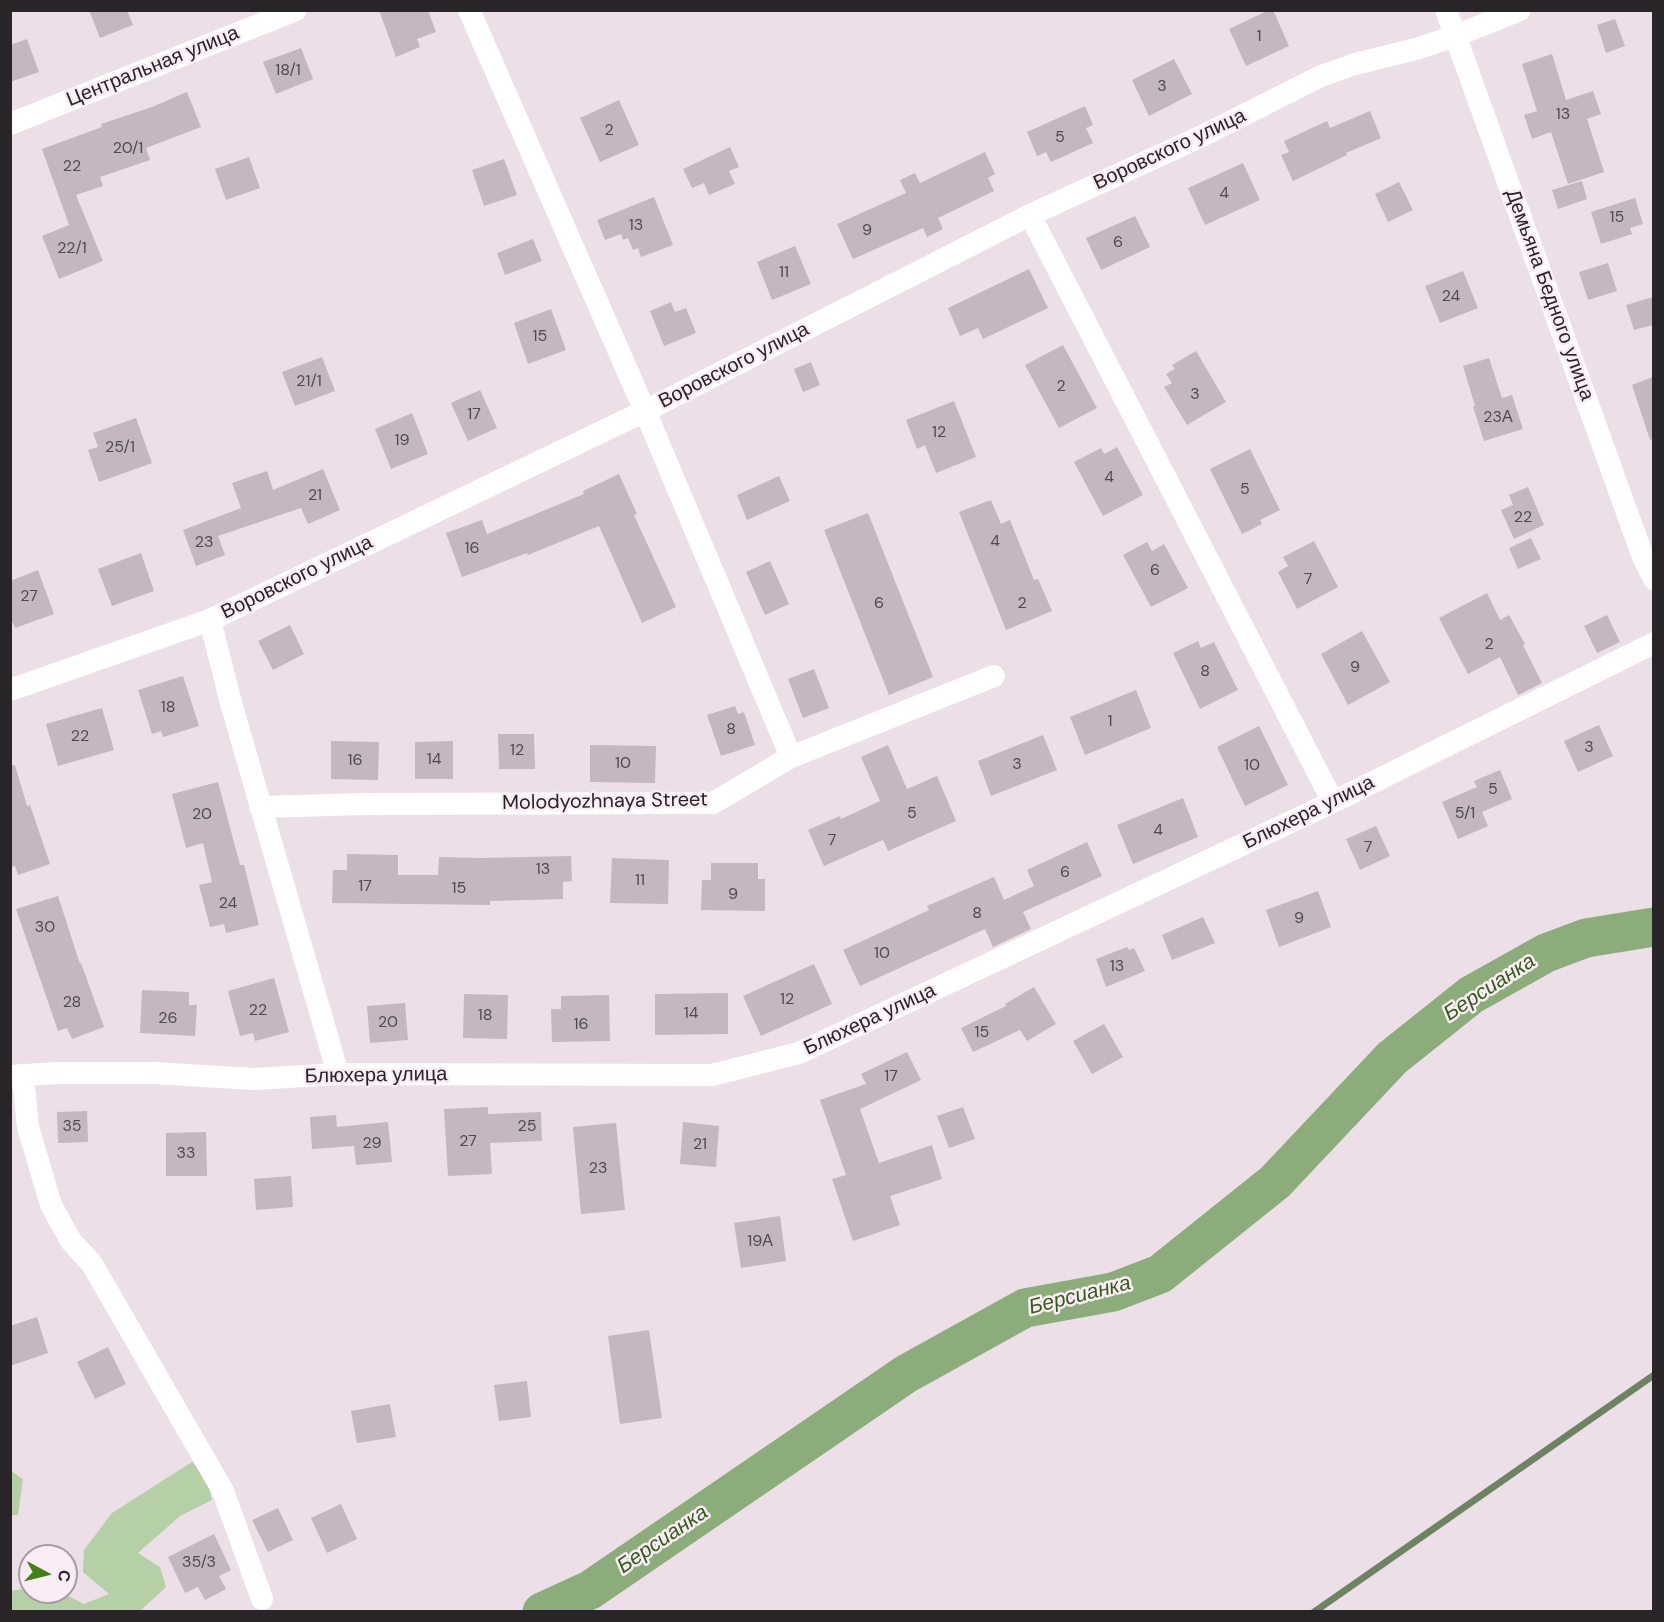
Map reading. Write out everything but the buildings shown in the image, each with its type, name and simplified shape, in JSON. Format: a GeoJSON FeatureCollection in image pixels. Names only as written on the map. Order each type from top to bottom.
{"type":"FeatureCollection","features":[{"type":"Feature","properties":{"kind":"street","name":"Центральная улица"},"geometry":{"type":"LineString","coordinates":[[10,124],[296,10]]}},
{"type":"Feature","properties":{"kind":"street"},"geometry":{"type":"LineString","coordinates":[[470,10],[645,411],[792,757]]}},
{"type":"Feature","properties":{"kind":"street","name":"Демьяна Бедного улица"},"geometry":{"type":"LineString","coordinates":[[1446,10],[1648,555],[1653,579]]}},
{"type":"Feature","properties":{"kind":"street","name":"Воровского улица"},"geometry":{"type":"LineString","coordinates":[[10,690],[210,620],[645,411],[1030,215],[1200,137],[1321,76],[1355,64],[1416,49],[1520,10]]}},
{"type":"Feature","properties":{"kind":"street"},"geometry":{"type":"LineString","coordinates":[[1030,215],[1333,802]]}},
{"type":"Feature","properties":{"kind":"street"},"geometry":{"type":"LineString","coordinates":[[210,620],[260,807],[338,1074]]}},
{"type":"Feature","properties":{"kind":"street","name":"Блюхера улица"},"geometry":{"type":"LineString","coordinates":[[17,1076],[57,1073],[154,1073],[254,1079],[338,1074],[712,1075],[799,1053],[1333,802],[1653,643]]}},
{"type":"Feature","properties":{"kind":"street","name":"Molodyozhnaya Street"},"geometry":{"type":"LineString","coordinates":[[260,807],[365,804],[713,803],[792,757],[994,676]]}},
{"type":"Feature","properties":{"kind":"street"},"geometry":{"type":"LineString","coordinates":[[17,1076],[28,1127],[51,1205],[71,1241],[92,1264],[223,1491],[262,1599]]}},
{"type":"Feature","properties":{"kind":"green space"},"geometry":{"type":"Polygon","coordinates":[[[192,1462],[206,1475],[212,1500],[180,1516],[138,1553],[160,1567],[166,1587],[140,1611],[11,1611],[10,1591],[18,1590],[18,1604],[78,1604],[78,1601],[84,1604],[109,1594],[83,1572],[84,1550],[112,1513],[192,1462]]]}},
{"type":"Feature","properties":{"kind":"green space"},"geometry":{"type":"Polygon","coordinates":[[[11,1471],[23,1479],[18,1515],[11,1515],[11,1471]]]}},
{"type":"Feature","properties":{"kind":"waterway","name":"Берсианка"},"geometry":{"type":"LineString","coordinates":[[542,1612],[590,1590],[906,1374],[1025,1308],[1113,1292],[1160,1274],[1275,1182],[1392,1058],[1471,995],[1546,953],[1586,938],[1654,927]]}},
{"type":"Feature","properties":{"kind":"waterway"},"geometry":{"type":"LineString","coordinates":[[1314,1612],[1654,1375]]}}]}
